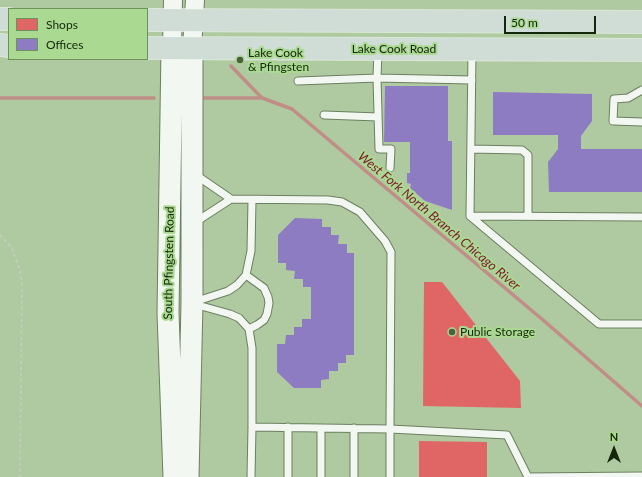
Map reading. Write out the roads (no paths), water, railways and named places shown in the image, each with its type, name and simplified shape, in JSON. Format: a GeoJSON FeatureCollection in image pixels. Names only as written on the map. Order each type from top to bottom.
{"type":"FeatureCollection","features":[{"type":"Feature","properties":{"kind":"main road"},"geometry":{"type":"LineString","coordinates":[[148,20],[183,10],[642,22]]}},
{"type":"Feature","properties":{"kind":"main road","name":"Lake Cook Road"},"geometry":{"type":"LineString","coordinates":[[148,48],[642,50]]}},
{"type":"Feature","properties":{"kind":"main road","name":"South Pfingsten Road"},"geometry":{"type":"LineString","coordinates":[[182,48],[182,76],[192,125],[192,303],[188,477]]}},
{"type":"Feature","properties":{"kind":"main road","name":"South Pfingsten Road"},"geometry":{"type":"LineString","coordinates":[[174,477],[168,313],[171,125],[182,76]]}},
{"type":"Feature","properties":{"kind":"street"},"geometry":{"type":"LineString","coordinates":[[182,48],[183,10]]}},
{"type":"Feature","properties":{"kind":"lane"},"geometry":{"type":"LineString","coordinates":[[378,49],[377,78],[379,149],[391,149],[390,168]]}},
{"type":"Feature","properties":{"kind":"lane"},"geometry":{"type":"LineString","coordinates":[[470,216],[472,49]]}},
{"type":"Feature","properties":{"kind":"lane"},"geometry":{"type":"LineString","coordinates":[[298,81],[377,78],[472,80]]}},
{"type":"Feature","properties":{"kind":"lane"},"geometry":{"type":"LineString","coordinates":[[642,90],[628,98],[614,99],[613,121],[642,122]]}},
{"type":"Feature","properties":{"kind":"lane"},"geometry":{"type":"LineString","coordinates":[[324,115],[378,117]]}},
{"type":"Feature","properties":{"kind":"lane"},"geometry":{"type":"LineString","coordinates":[[471,149],[522,150],[528,155],[528,216]]}},
{"type":"Feature","properties":{"kind":"lane"},"geometry":{"type":"LineString","coordinates":[[191,172],[231,199],[328,200],[342,202],[360,212],[385,241],[391,252],[390,477]]}},
{"type":"Feature","properties":{"kind":"lane"},"geometry":{"type":"LineString","coordinates":[[191,225],[231,199]]}},
{"type":"Feature","properties":{"kind":"lane"},"geometry":{"type":"LineString","coordinates":[[192,303],[206,297],[228,291],[237,286],[246,275],[250,251],[252,200]]}},
{"type":"Feature","properties":{"kind":"lane"},"geometry":{"type":"LineString","coordinates":[[470,216],[642,217]]}},
{"type":"Feature","properties":{"kind":"lane"},"geometry":{"type":"LineString","coordinates":[[470,216],[599,324],[642,324]]}},
{"type":"Feature","properties":{"kind":"lane"},"geometry":{"type":"LineString","coordinates":[[246,275],[260,283],[264,288],[269,303],[264,320],[249,329]]}},
{"type":"Feature","properties":{"kind":"lane"},"geometry":{"type":"LineString","coordinates":[[192,303],[239,318],[249,329],[252,348],[251,477]]}},
{"type":"Feature","properties":{"kind":"lane"},"geometry":{"type":"LineString","coordinates":[[252,427],[390,429],[507,435],[528,477],[642,476]]}},
{"type":"Feature","properties":{"kind":"lane"},"geometry":{"type":"LineString","coordinates":[[288,427],[288,477]]}},
{"type":"Feature","properties":{"kind":"lane"},"geometry":{"type":"LineString","coordinates":[[321,428],[321,477]]}},
{"type":"Feature","properties":{"kind":"lane"},"geometry":{"type":"LineString","coordinates":[[354,428],[354,477]]}},
{"type":"Feature","properties":{"kind":"waterway"},"geometry":{"type":"LineString","coordinates":[[231,66],[262,98]]}},
{"type":"Feature","properties":{"kind":"waterway","name":"West Fork North Branch Chicago River"},"geometry":{"type":"LineString","coordinates":[[0,98],[154,98]]}},
{"type":"Feature","properties":{"kind":"waterway","name":"West Fork North Branch Chicago River"},"geometry":{"type":"LineString","coordinates":[[204,98],[262,98],[292,109],[543,320],[642,406]]}},
{"type":"Feature","properties":{"kind":"place","name":"Lake Cook & Pfingsten"},"geometry":{"type":"Point","coordinates":[240,60]}},
{"type":"Feature","properties":{"kind":"place","name":"Public Storage"},"geometry":{"type":"Point","coordinates":[452,332]}}]}
